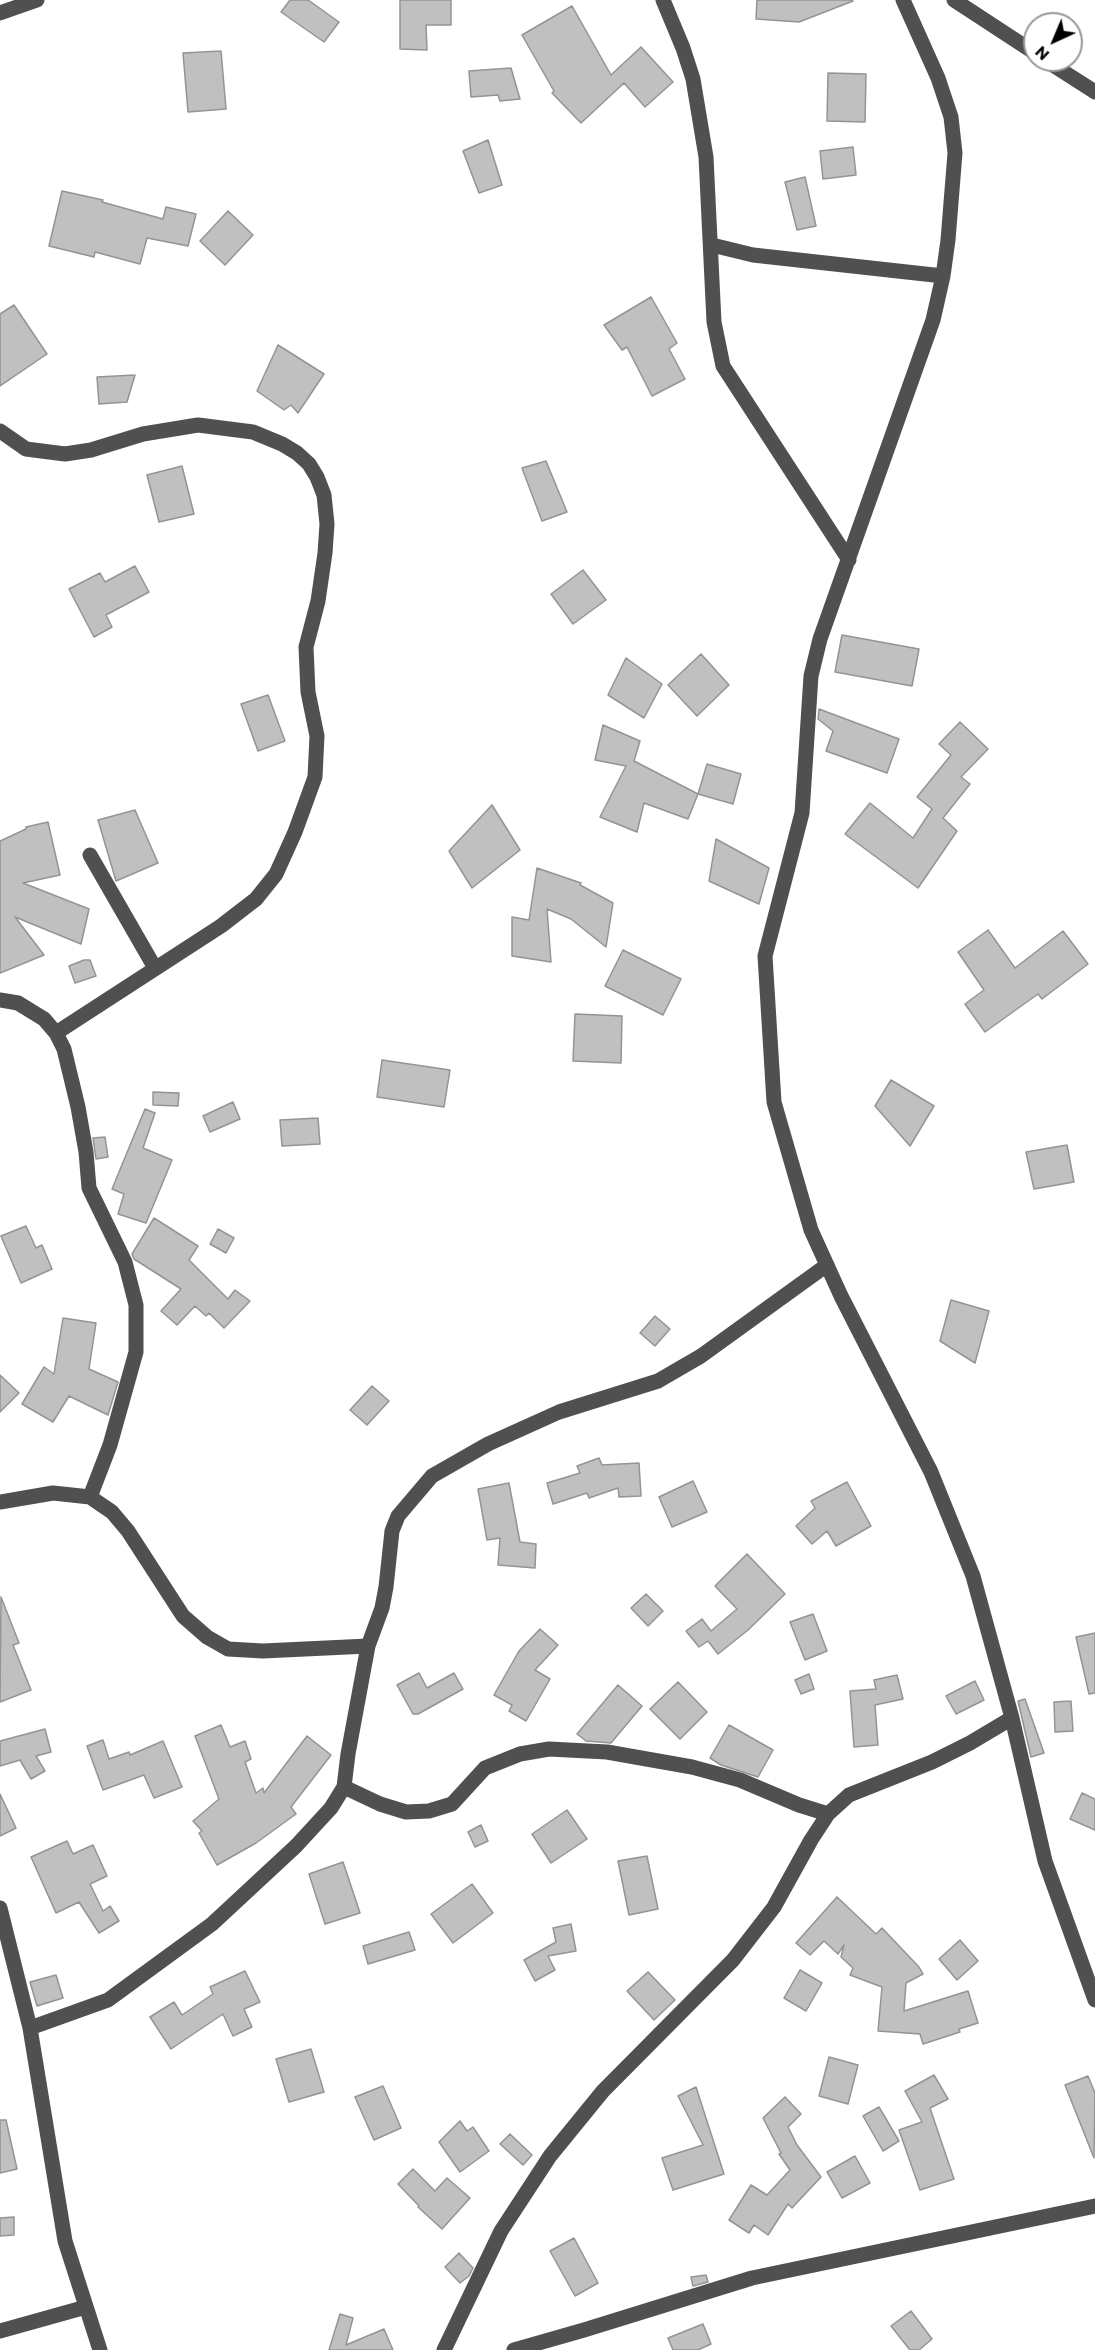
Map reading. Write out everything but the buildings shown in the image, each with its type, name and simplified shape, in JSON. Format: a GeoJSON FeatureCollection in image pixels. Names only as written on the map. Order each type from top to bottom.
{"type":"FeatureCollection","features":[{"type":"Feature","properties":{"kind":"street"},"geometry":{"type":"LineString","coordinates":[[0,13],[37,0]]}},
{"type":"Feature","properties":{"kind":"street"},"geometry":{"type":"LineString","coordinates":[[663,0],[693,79],[706,157],[714,322],[723,366],[849,560]]}},
{"type":"Feature","properties":{"kind":"street"},"geometry":{"type":"LineString","coordinates":[[903,0],[938,78],[951,117],[955,153],[943,276],[933,320],[820,639],[811,676],[802,813],[765,956],[774,1102],[811,1230],[931,1472],[973,1576],[1012,1718],[1045,1861],[1095,2000]]}},
{"type":"Feature","properties":{"kind":"street"},"geometry":{"type":"LineString","coordinates":[[954,0],[1023,45]]}},
{"type":"Feature","properties":{"kind":"street"},"geometry":{"type":"LineString","coordinates":[[1064,72],[1095,93]]}},
{"type":"Feature","properties":{"kind":"street"},"geometry":{"type":"LineString","coordinates":[[712,245],[753,255],[943,276]]}},
{"type":"Feature","properties":{"kind":"street"},"geometry":{"type":"LineString","coordinates":[[0,431],[26,449],[65,454],[92,450],[143,435],[198,425],[253,432],[297,453],[309,464],[324,495],[327,524],[318,601],[306,647],[308,692],[317,736],[315,777],[276,874],[256,899],[221,926],[56,1033]]}},
{"type":"Feature","properties":{"kind":"street"},"geometry":{"type":"LineString","coordinates":[[90,855],[155,968]]}},
{"type":"Feature","properties":{"kind":"street"},"geometry":{"type":"LineString","coordinates":[[0,1000],[18,1003],[44,1019],[56,1033],[64,1049],[73,1081],[86,1152],[88,1188],[125,1262],[136,1305],[136,1352],[110,1445],[90,1497]]}},
{"type":"Feature","properties":{"kind":"street"},"geometry":{"type":"LineString","coordinates":[[30,2028],[108,2000],[212,1924],[296,1846],[331,1808],[344,1787],[368,1646],[382,1608],[386,1587],[392,1531],[398,1516],[432,1476],[488,1444],[559,1412],[658,1381],[701,1356],[827,1265]]}},
{"type":"Feature","properties":{"kind":"street"},"geometry":{"type":"LineString","coordinates":[[0,1502],[53,1493],[90,1497],[112,1512],[129,1531],[183,1617],[207,1637],[228,1649],[263,1651],[368,1646]]}},
{"type":"Feature","properties":{"kind":"street"},"geometry":{"type":"LineString","coordinates":[[444,2350],[501,2231],[550,2156],[603,2091],[733,1960],[774,1907],[828,1814],[849,1795],[932,1762],[1012,1718]]}},
{"type":"Feature","properties":{"kind":"street"},"geometry":{"type":"LineString","coordinates":[[344,1787],[380,1804],[406,1812],[429,1811],[452,1803],[485,1768],[519,1754],[549,1749],[607,1752],[692,1767],[740,1780],[828,1814]]}},
{"type":"Feature","properties":{"kind":"street"},"geometry":{"type":"LineString","coordinates":[[0,1908],[30,2028],[65,2241],[100,2350]]}},
{"type":"Feature","properties":{"kind":"street"},"geometry":{"type":"LineString","coordinates":[[514,2350],[752,2278],[1095,2206]]}},
{"type":"Feature","properties":{"kind":"street"},"geometry":{"type":"LineString","coordinates":[[0,2331],[86,2307]]}}]}
